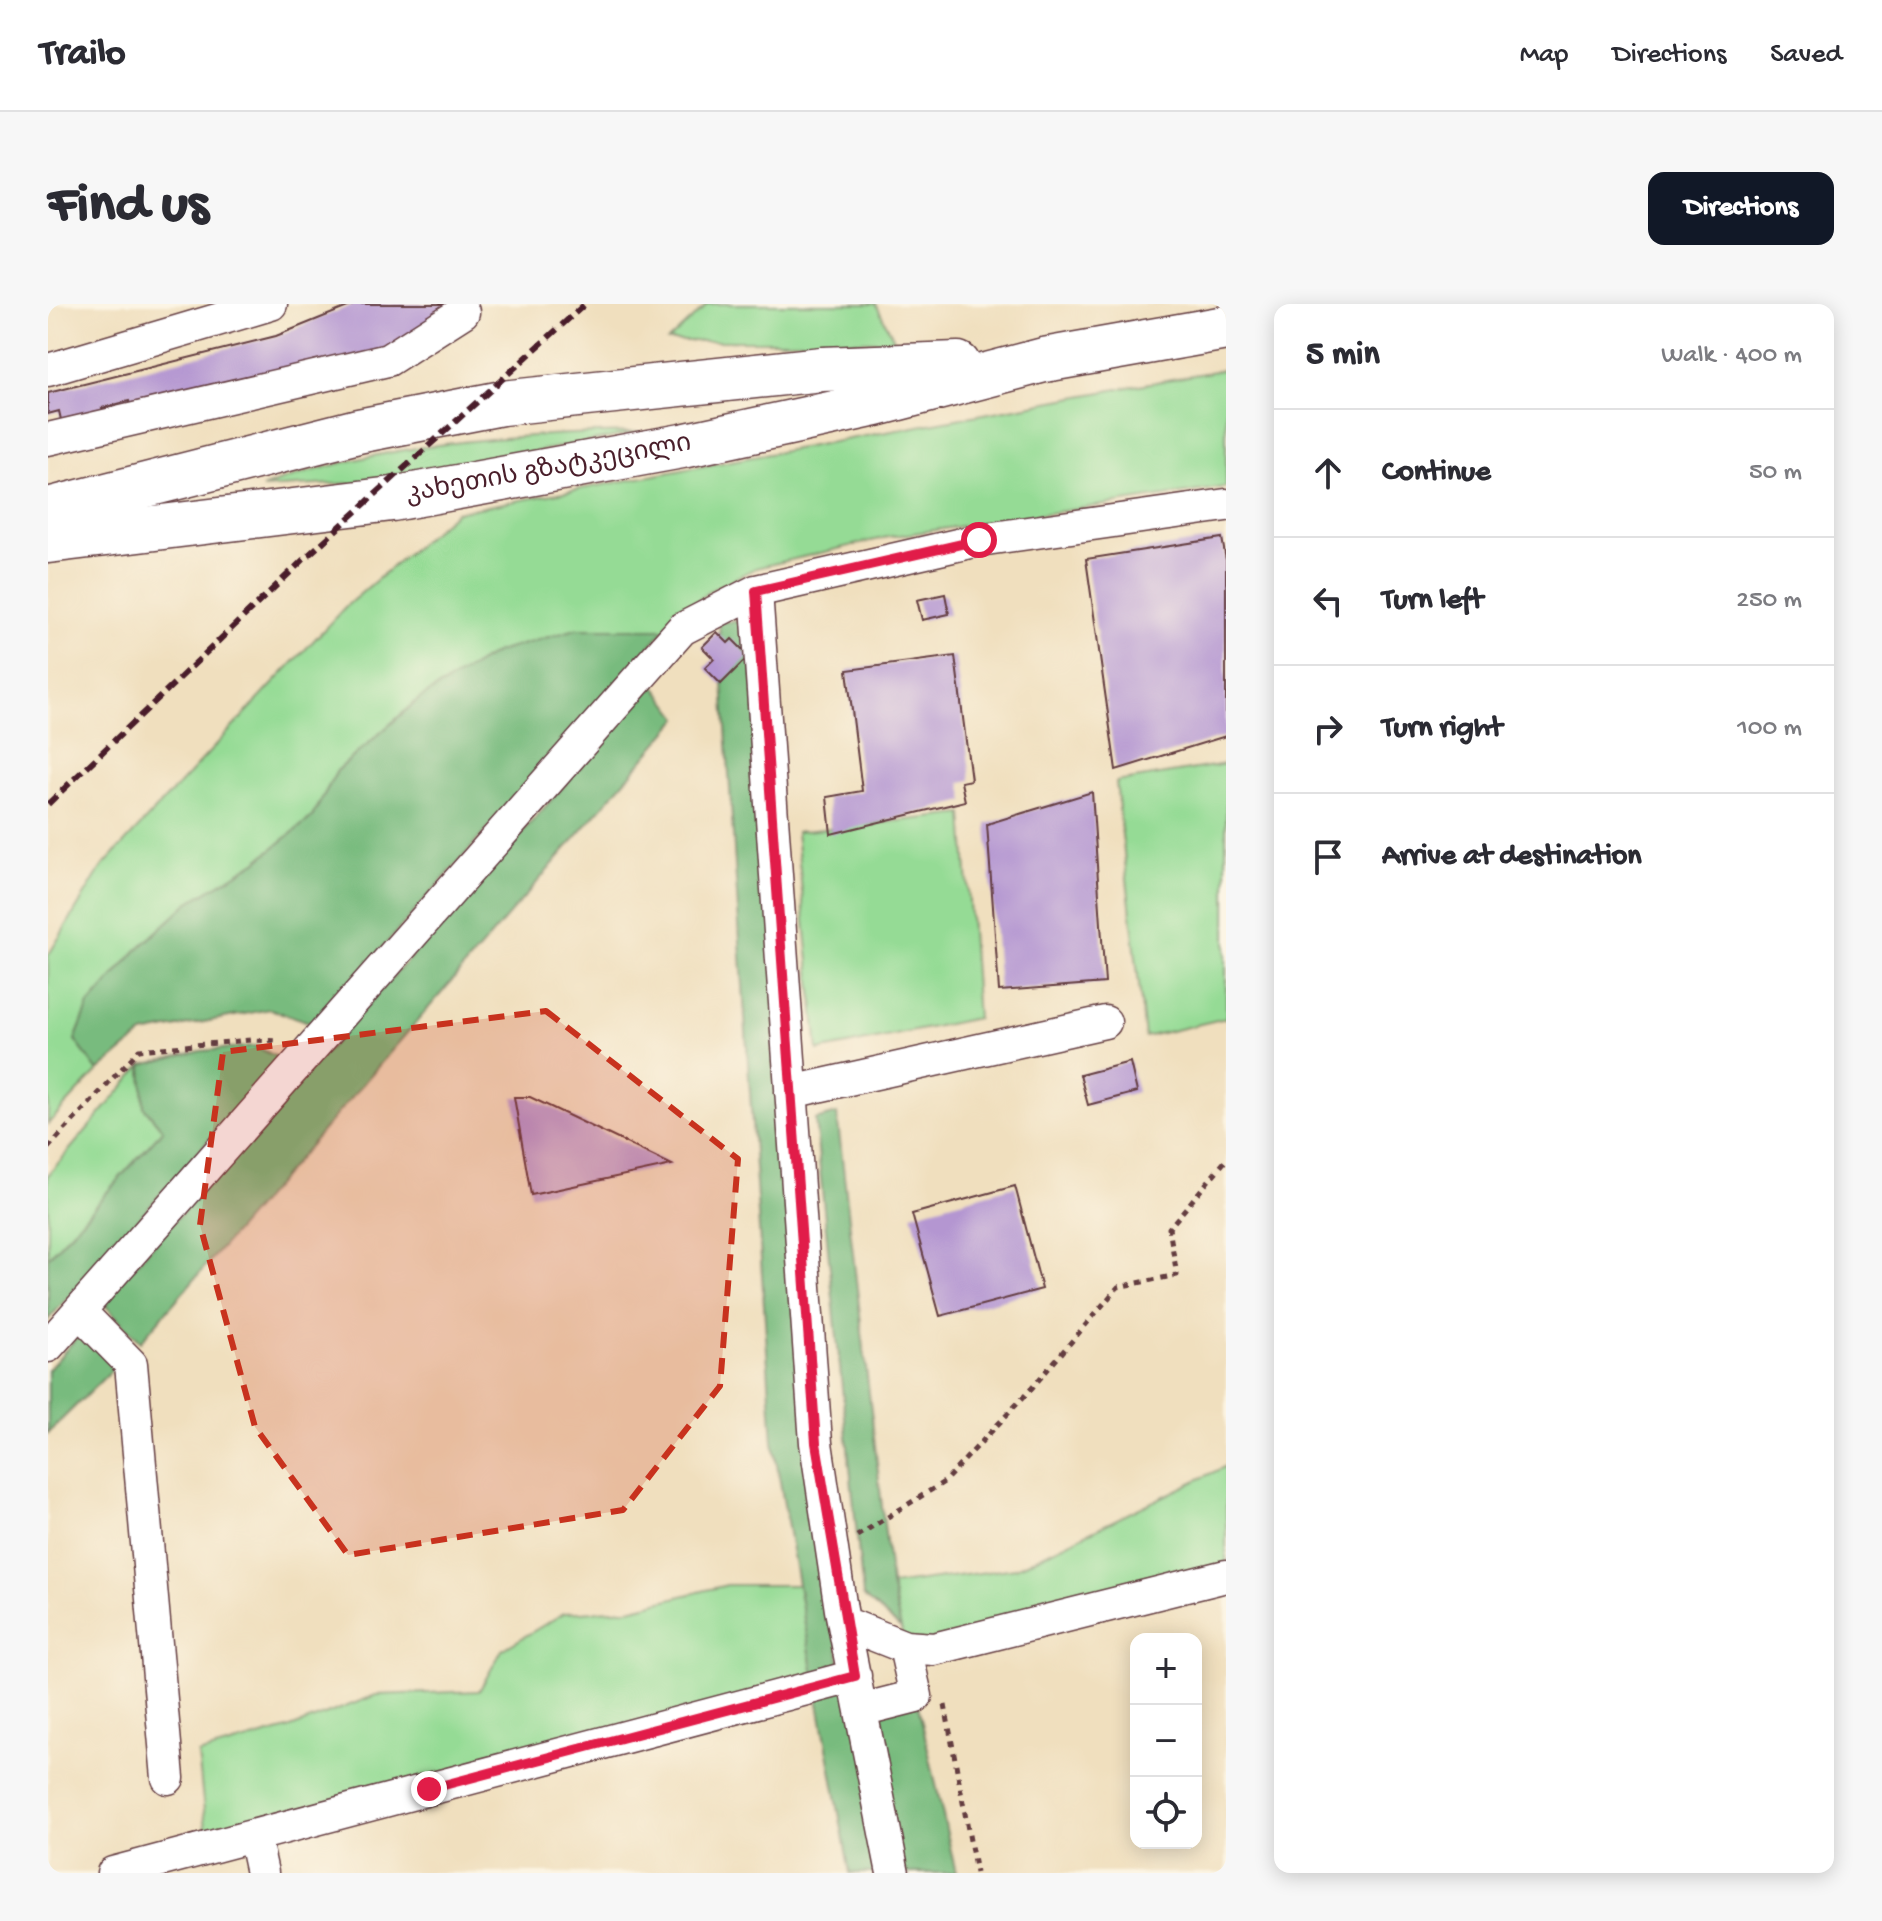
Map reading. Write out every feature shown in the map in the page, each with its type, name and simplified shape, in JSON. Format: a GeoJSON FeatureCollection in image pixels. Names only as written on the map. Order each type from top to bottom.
{"type":"FeatureCollection","features":[{"type":"Feature","properties":{"kind":"highway","name":"კახეთის გზატკეცილი"},"geometry":{"type":"LineString","coordinates":[[48,541],[392,499],[682,446],[876,404],[1044,360],[1226,328]]}},
{"type":"Feature","properties":{"kind":"highway","name":"კახეთის გზატკეცილი"},"geometry":{"type":"LineString","coordinates":[[48,510],[358,431],[502,403],[822,369],[1044,360]]}},
{"type":"Feature","properties":{"kind":"street"},"geometry":{"type":"LineString","coordinates":[[48,370],[271,304]]}},
{"type":"Feature","properties":{"kind":"street"},"geometry":{"type":"LineString","coordinates":[[1220,304],[1226,328]]}},
{"type":"Feature","properties":{"kind":"street"},"geometry":{"type":"LineString","coordinates":[[48,439],[388,360],[463,312]]}},
{"type":"Feature","properties":{"kind":"street"},"geometry":{"type":"LineString","coordinates":[[48,1346],[682,629],[756,591],[979,540],[1226,505]]}},
{"type":"Feature","properties":{"kind":"street"},"geometry":{"type":"LineString","coordinates":[[756,591],[816,1443],[844,1623],[893,1873]]}},
{"type":"Feature","properties":{"kind":"street"},"geometry":{"type":"LineString","coordinates":[[791,1092],[1105,1022]]}},
{"type":"Feature","properties":{"kind":"street"},"geometry":{"type":"LineString","coordinates":[[80,1312],[131,1364],[168,1778]]}},
{"type":"Feature","properties":{"kind":"street"},"geometry":{"type":"LineString","coordinates":[[844,1623],[920,1648],[1226,1576]]}},
{"type":"Feature","properties":{"kind":"street"},"geometry":{"type":"LineString","coordinates":[[861,1710],[916,1696],[920,1648]]}},
{"type":"Feature","properties":{"kind":"street"},"geometry":{"type":"LineString","coordinates":[[113,1873],[855,1676]]}},
{"type":"Feature","properties":{"kind":"street"},"geometry":{"type":"LineString","coordinates":[[254,1836],[262,1873]]}},
{"type":"Feature","properties":{"kind":"path"},"geometry":{"type":"LineString","coordinates":[[48,1148],[139,1050],[251,1040],[317,1043]]}},
{"type":"Feature","properties":{"kind":"path"},"geometry":{"type":"LineString","coordinates":[[833,1551],[944,1482],[1031,1389],[1118,1287],[1177,1275],[1169,1228],[1226,1160]]}},
{"type":"Feature","properties":{"kind":"path"},"geometry":{"type":"LineString","coordinates":[[920,1648],[976,1873]]}},
{"type":"Feature","properties":{"kind":"highlighted area"},"geometry":{"type":"Polygon","coordinates":[[[546,1011],[738,1159],[720,1386],[623,1510],[348,1555],[255,1427],[200,1225],[223,1052],[546,1011]]]}},
{"type":"Feature","properties":{"kind":"green space"},"geometry":{"type":"Polygon","coordinates":[[[708,304],[876,304],[895,341],[668,341],[708,304]]]}},
{"type":"Feature","properties":{"kind":"green space"},"geometry":{"type":"Polygon","coordinates":[[[1226,369],[1226,487],[888,537],[756,568],[709,591],[665,629],[497,652],[419,699],[337,771],[312,817],[256,862],[188,903],[136,951],[89,1005],[75,1040],[98,1071],[48,1124],[48,956],[101,868],[345,607],[456,512],[1226,369]]]}},
{"type":"Feature","properties":{"kind":"green space"},"geometry":{"type":"Polygon","coordinates":[[[641,432],[372,482],[262,488],[307,472],[401,451],[497,438],[641,432]]]}},
{"type":"Feature","properties":{"kind":"green space"},"geometry":{"type":"Polygon","coordinates":[[[748,621],[840,1668],[814,1675],[773,1442],[719,622],[748,621]]]}},
{"type":"Feature","properties":{"kind":"green space"},"geometry":{"type":"Polygon","coordinates":[[[576,629],[665,629],[315,1024],[270,1009],[143,1034],[98,1071],[75,1040],[89,1005],[136,951],[188,903],[256,862],[312,817],[337,771],[419,699],[497,652],[576,629]]]}},
{"type":"Feature","properties":{"kind":"green space"},"geometry":{"type":"Polygon","coordinates":[[[654,685],[679,718],[140,1342],[102,1302],[654,685]]]}},
{"type":"Feature","properties":{"kind":"green space"},"geometry":{"type":"Polygon","coordinates":[[[1226,764],[1226,1018],[1145,1037],[1116,782],[1226,764]]]}},
{"type":"Feature","properties":{"kind":"green space"},"geometry":{"type":"Polygon","coordinates":[[[963,814],[977,1018],[818,1051],[796,832],[963,814]]]}},
{"type":"Feature","properties":{"kind":"green space"},"geometry":{"type":"Polygon","coordinates":[[[255,1046],[281,1059],[48,1320],[48,1258],[163,1130],[144,1107],[142,1065],[201,1051],[255,1046]]]}},
{"type":"Feature","properties":{"kind":"green space"},"geometry":{"type":"Polygon","coordinates":[[[142,1065],[144,1107],[163,1130],[48,1258],[48,1175],[142,1065]]]}},
{"type":"Feature","properties":{"kind":"green space"},"geometry":{"type":"Polygon","coordinates":[[[837,1114],[891,1585],[901,1629],[863,1596],[815,1120],[837,1114]]]}},
{"type":"Feature","properties":{"kind":"green space"},"geometry":{"type":"Polygon","coordinates":[[[84,1329],[118,1364],[48,1433],[48,1370],[84,1329]]]}},
{"type":"Feature","properties":{"kind":"green space"},"geometry":{"type":"Polygon","coordinates":[[[1226,1466],[1226,1576],[905,1647],[891,1585],[1016,1568],[1226,1466]]]}},
{"type":"Feature","properties":{"kind":"green space"},"geometry":{"type":"Polygon","coordinates":[[[727,1585],[798,1585],[816,1687],[208,1848],[198,1754],[288,1729],[376,1695],[479,1691],[502,1650],[564,1613],[629,1609],[727,1585]]]}},
{"type":"Feature","properties":{"kind":"green space"},"geometry":{"type":"Polygon","coordinates":[[[855,1676],[861,1710],[916,1696],[956,1873],[850,1873],[816,1687],[855,1676]]]}},
{"type":"Feature","properties":{"kind":"building"},"geometry":{"type":"Polygon","coordinates":[[[355,304],[459,304],[386,352],[132,416],[129,401],[102,408],[104,413],[62,424],[59,411],[48,414],[48,393],[276,336],[355,304]]]}},
{"type":"Feature","properties":{"kind":"building"},"geometry":{"type":"Polygon","coordinates":[[[1222,538],[1226,560],[1226,736],[1116,770],[1086,559],[1222,538]]]}},
{"type":"Feature","properties":{"kind":"building"},"geometry":{"type":"Polygon","coordinates":[[[945,594],[949,614],[922,620],[917,600],[945,594]]]}},
{"type":"Feature","properties":{"kind":"building"},"geometry":{"type":"Polygon","coordinates":[[[717,632],[728,643],[732,639],[749,656],[721,684],[705,668],[714,659],[702,647],[717,632]]]}},
{"type":"Feature","properties":{"kind":"building"},"geometry":{"type":"Polygon","coordinates":[[[955,656],[971,780],[961,782],[965,801],[831,834],[827,797],[862,791],[847,670],[955,656]]]}},
{"type":"Feature","properties":{"kind":"building"},"geometry":{"type":"Polygon","coordinates":[[[1092,792],[1105,983],[999,991],[987,824],[1092,792]]]}},
{"type":"Feature","properties":{"kind":"building"},"geometry":{"type":"Polygon","coordinates":[[[1130,1062],[1137,1092],[1088,1105],[1080,1075],[1130,1062]]]}},
{"type":"Feature","properties":{"kind":"building"},"geometry":{"type":"Polygon","coordinates":[[[514,1097],[530,1097],[672,1165],[531,1195],[514,1097]]]}},
{"type":"Feature","properties":{"kind":"building"},"geometry":{"type":"Polygon","coordinates":[[[1015,1186],[1042,1289],[940,1316],[912,1214],[1015,1186]]]}},
{"type":"Feature","properties":{"kind":"railway"},"geometry":{"type":"LineString","coordinates":[[48,804],[302,561],[585,304]]}},
{"type":"Feature","properties":{"kind":"route"},"geometry":{"type":"LineString","coordinates":[[429,1789],[855,1676],[841,1610],[816,1443],[756,591],[979,540]]}}]}
